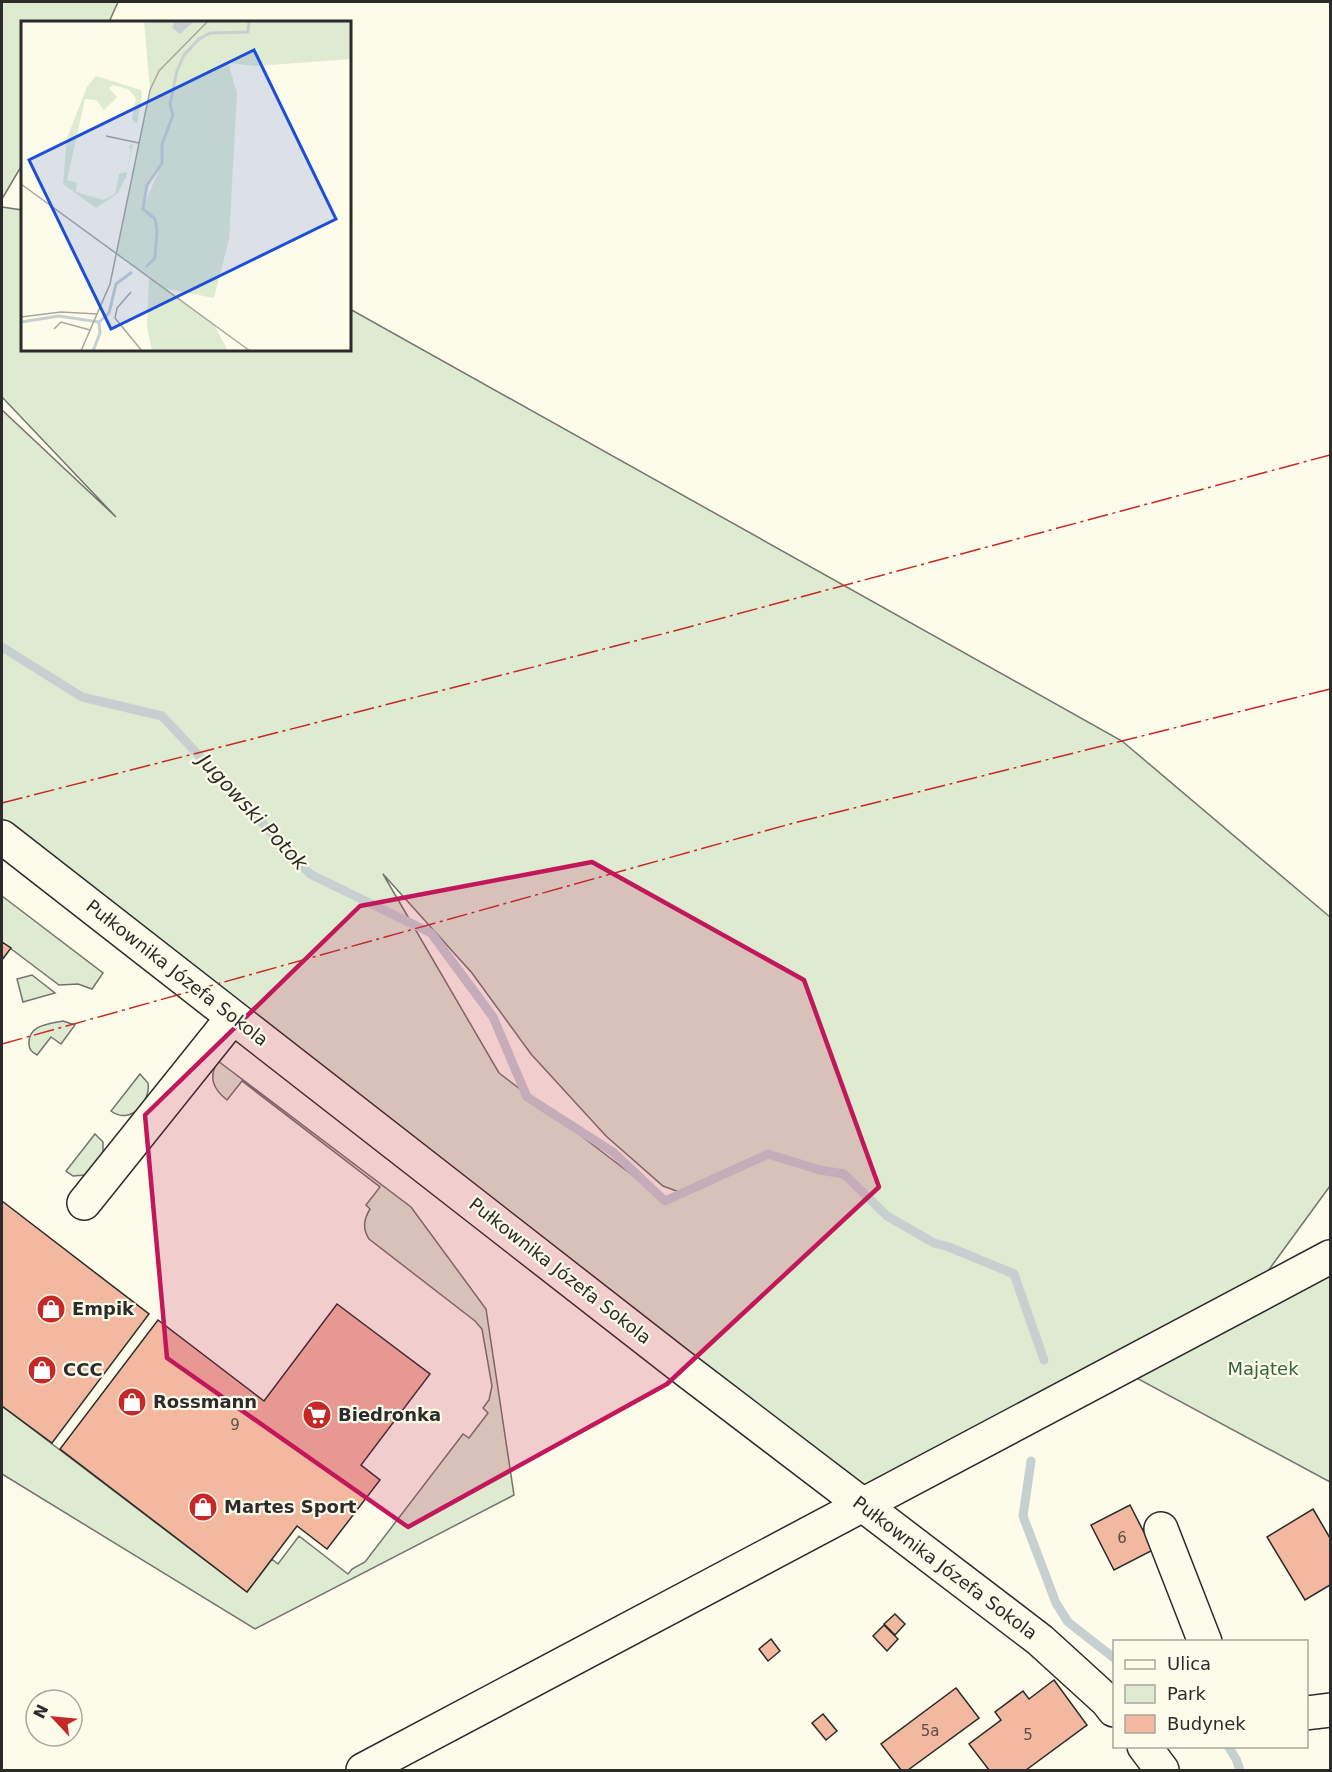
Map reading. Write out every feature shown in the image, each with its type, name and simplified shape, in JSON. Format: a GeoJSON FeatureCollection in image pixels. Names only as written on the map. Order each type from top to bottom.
{"type":"FeatureCollection","features":[{"type":"Feature","properties":{"kind":"street","name":"Pułkownika Józefa Sokola"},"geometry":{"type":"LineString","coordinates":[[2,837],[862,1505],[1040,1640],[1113,1709]]}},
{"type":"Feature","properties":{"kind":"street"},"geometry":{"type":"LineString","coordinates":[[84,1203],[233,1017]]}},
{"type":"Feature","properties":{"kind":"street"},"geometry":{"type":"LineString","coordinates":[[363,1770],[1330,1257]]}},
{"type":"Feature","properties":{"kind":"street"},"geometry":{"type":"LineString","coordinates":[[1161,1529],[1205,1640]]}},
{"type":"Feature","properties":{"kind":"street"},"geometry":{"type":"LineString","coordinates":[[1308,1713],[1330,1710]]}},
{"type":"Feature","properties":{"kind":"street"},"geometry":{"type":"LineString","coordinates":[[1146,1748],[1162,1770]]}},
{"type":"Feature","properties":{"kind":"highlighted area"},"geometry":{"type":"Polygon","coordinates":[[[592,862],[804,980],[879,1187],[667,1384],[408,1527],[167,1358],[145,1115],[360,906],[592,862]]]}},
{"type":"Feature","properties":{"kind":"green space"},"geometry":{"type":"Polygon","coordinates":[[[2,2],[118,2],[109,21],[21,21],[21,167],[2,199],[2,2]]]}},
{"type":"Feature","properties":{"kind":"green space","name":"Majątek"},"geometry":{"type":"Polygon","coordinates":[[[2,207],[21,210],[21,351],[351,351],[351,310],[1122,741],[1330,917],[1330,1186],[1246,1301],[1330,1257],[1330,1482],[1120,1369],[862,1505],[2,838],[2,410],[116,517],[2,397],[2,207]],[[383,874],[499,1073],[665,1200],[682,1193],[663,1186],[606,1136],[531,1054],[472,973],[383,874]]]}},
{"type":"Feature","properties":{"kind":"green space"},"geometry":{"type":"Polygon","coordinates":[[[2,896],[103,973],[92,989],[78,984],[59,985],[2,942],[2,896]]]}},
{"type":"Feature","properties":{"kind":"green space"},"geometry":{"type":"Polygon","coordinates":[[[32,975],[55,993],[23,1002],[17,979],[32,975]]]}},
{"type":"Feature","properties":{"kind":"green space"},"geometry":{"type":"Polygon","coordinates":[[[63,1021],[75,1025],[61,1044],[51,1037],[37,1055],[31,1051],[30,1038],[35,1029],[63,1021]]]}},
{"type":"Feature","properties":{"kind":"green space"},"geometry":{"type":"Polygon","coordinates":[[[218,1061],[411,1207],[486,1309],[514,1495],[255,1629],[2,1474],[2,1406],[247,1592],[272,1559],[278,1564],[299,1536],[348,1574],[365,1562],[463,1434],[469,1438],[488,1413],[483,1408],[489,1400],[492,1386],[482,1329],[475,1321],[369,1239],[365,1231],[365,1224],[370,1209],[366,1205],[380,1187],[242,1081],[227,1100],[215,1087],[213,1072],[218,1061]]]}},
{"type":"Feature","properties":{"kind":"green space"},"geometry":{"type":"Polygon","coordinates":[[[140,1074],[148,1083],[143,1104],[126,1115],[118,1115],[111,1111],[140,1074]]]}},
{"type":"Feature","properties":{"kind":"green space"},"geometry":{"type":"Polygon","coordinates":[[[95,1134],[103,1142],[103,1155],[85,1175],[73,1176],[66,1171],[95,1134]]]}},
{"type":"Feature","properties":{"kind":"building"},"geometry":{"type":"Polygon","coordinates":[[[2,942],[11,948],[2,960],[2,942]]]}},
{"type":"Feature","properties":{"kind":"building"},"geometry":{"type":"Polygon","coordinates":[[[2,1201],[149,1314],[52,1443],[2,1406],[2,1201]]]}},
{"type":"Feature","properties":{"kind":"building"},"geometry":{"type":"Polygon","coordinates":[[[337,1304],[430,1374],[361,1465],[380,1480],[327,1549],[297,1526],[247,1592],[60,1449],[158,1320],[264,1401],[337,1304]]]}},
{"type":"Feature","properties":{"kind":"building"},"geometry":{"type":"Polygon","coordinates":[[[1130,1505],[1153,1550],[1114,1570],[1091,1525],[1130,1505]]]}},
{"type":"Feature","properties":{"kind":"building"},"geometry":{"type":"Polygon","coordinates":[[[1313,1509],[1330,1538],[1330,1585],[1305,1600],[1267,1537],[1313,1509]]]}},
{"type":"Feature","properties":{"kind":"building"},"geometry":{"type":"Polygon","coordinates":[[[895,1614],[905,1624],[895,1635],[884,1624],[895,1614]]]}},
{"type":"Feature","properties":{"kind":"building"},"geometry":{"type":"Polygon","coordinates":[[[884,1625],[898,1639],[887,1651],[873,1636],[884,1625]]]}},
{"type":"Feature","properties":{"kind":"building"},"geometry":{"type":"Polygon","coordinates":[[[771,1639],[780,1651],[768,1661],[759,1649],[771,1639]]]}},
{"type":"Feature","properties":{"kind":"building"},"geometry":{"type":"Polygon","coordinates":[[[1054,1680],[1087,1725],[1026,1770],[989,1770],[969,1744],[1001,1720],[995,1712],[1023,1691],[1029,1699],[1054,1680]]]}},
{"type":"Feature","properties":{"kind":"building"},"geometry":{"type":"Polygon","coordinates":[[[956,1688],[979,1718],[908,1770],[901,1770],[881,1744],[956,1688]]]}},
{"type":"Feature","properties":{"kind":"building"},"geometry":{"type":"Polygon","coordinates":[[[823,1714],[837,1731],[826,1740],[812,1723],[823,1714]]]}},
{"type":"Feature","properties":{"kind":"waterway","name":"Jugowski Potok"},"geometry":{"type":"LineString","coordinates":[[2,647],[82,697],[162,716],[310,874],[431,933],[493,1017],[527,1097],[613,1152],[665,1201],[768,1154],[820,1170],[844,1174],[887,1216],[934,1243],[1014,1274],[1044,1360]]}},
{"type":"Feature","properties":{"kind":"waterway","name":"Jugowski Potok"},"geometry":{"type":"LineString","coordinates":[[1031,1461],[1023,1516],[1056,1603],[1068,1622],[1113,1657]]}},
{"type":"Feature","properties":{"kind":"waterway","name":"Jugowski Potok"},"geometry":{"type":"LineString","coordinates":[[1229,1748],[1240,1770]]}},
{"type":"Feature","properties":{"kind":"power"},"geometry":{"type":"LineString","coordinates":[[2,803],[674,631],[1330,455]]}},
{"type":"Feature","properties":{"kind":"power"},"geometry":{"type":"LineString","coordinates":[[2,1044],[790,824],[1330,689]]}},
{"type":"Feature","properties":{"kind":"place","name":"Empik"},"geometry":{"type":"Point","coordinates":[51,1309]}},
{"type":"Feature","properties":{"kind":"place","name":"CCC"},"geometry":{"type":"Point","coordinates":[42,1370]}},
{"type":"Feature","properties":{"kind":"place","name":"Rossmann"},"geometry":{"type":"Point","coordinates":[132,1402]}},
{"type":"Feature","properties":{"kind":"place","name":"Biedronka"},"geometry":{"type":"Point","coordinates":[317,1415]}},
{"type":"Feature","properties":{"kind":"place","name":"Martes Sport"},"geometry":{"type":"Point","coordinates":[203,1507]}}]}
